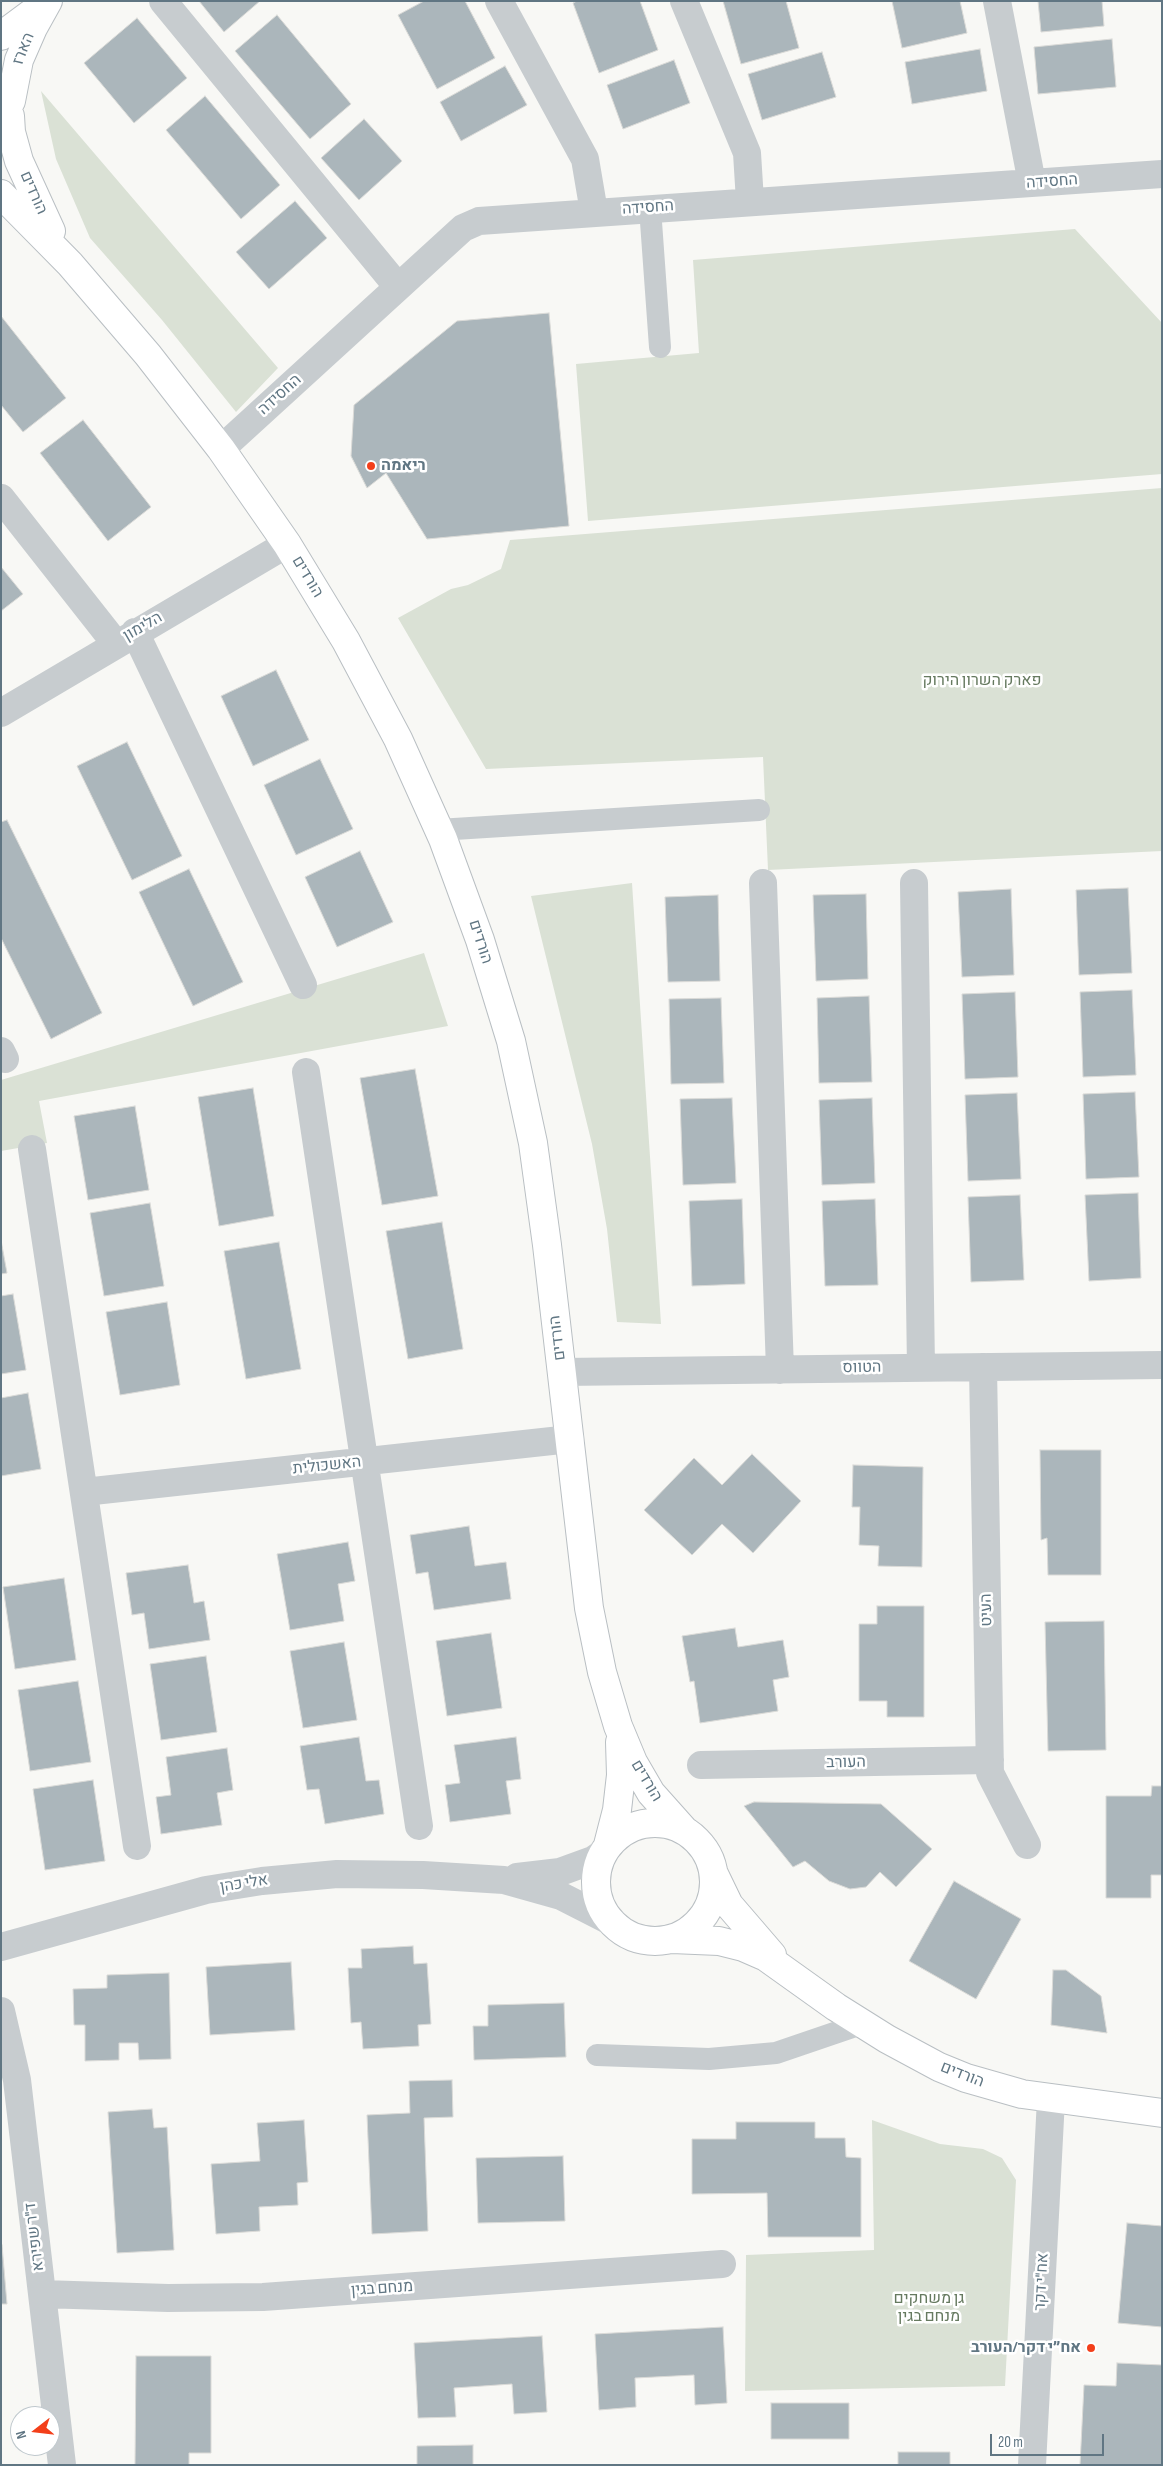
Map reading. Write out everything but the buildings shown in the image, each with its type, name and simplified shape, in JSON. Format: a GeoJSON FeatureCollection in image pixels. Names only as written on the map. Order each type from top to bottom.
{"type":"FeatureCollection","features":[{"type":"Feature","properties":{"kind":"street","name":"הארז"},"geometry":{"type":"LineString","coordinates":[[1,36],[47,1]]}},
{"type":"Feature","properties":{"kind":"street","name":"הארז"},"geometry":{"type":"LineString","coordinates":[[6,108],[19,60],[47,1]]}},
{"type":"Feature","properties":{"kind":"street"},"geometry":{"type":"LineString","coordinates":[[163,1],[398,287]]}},
{"type":"Feature","properties":{"kind":"street"},"geometry":{"type":"LineString","coordinates":[[499,1],[585,159],[594,212]]}},
{"type":"Feature","properties":{"kind":"street"},"geometry":{"type":"LineString","coordinates":[[684,1],[747,153],[750,202]]}},
{"type":"Feature","properties":{"kind":"street"},"geometry":{"type":"LineString","coordinates":[[998,1],[1032,183]]}},
{"type":"Feature","properties":{"kind":"street","name":"הורדים"},"geometry":{"type":"LineString","coordinates":[[6,108],[24,176],[45,220],[70,264]]}},
{"type":"Feature","properties":{"kind":"street","name":"החסידה"},"geometry":{"type":"LineString","coordinates":[[221,449],[463,228],[479,221],[1162,174]]}},
{"type":"Feature","properties":{"kind":"street","name":"הורדים"},"geometry":{"type":"LineString","coordinates":[[1,194],[70,264],[148,355],[221,449],[286,544],[346,641],[398,739],[438,830],[480,940],[511,1041],[533,1143],[590,1614],[602,1672],[618,1726],[633,1762],[651,1793],[684,1830]]}},
{"type":"Feature","properties":{"kind":"street"},"geometry":{"type":"LineString","coordinates":[[1,498],[125,638],[304,985]]}},
{"type":"Feature","properties":{"kind":"street","name":"הלימון"},"geometry":{"type":"LineString","coordinates":[[1,713],[286,544]]}},
{"type":"Feature","properties":{"kind":"street"},"geometry":{"type":"LineString","coordinates":[[763,882],[780,1370]]}},
{"type":"Feature","properties":{"kind":"street"},"geometry":{"type":"LineString","coordinates":[[914,883],[921,1368]]}},
{"type":"Feature","properties":{"kind":"street"},"geometry":{"type":"LineString","coordinates":[[306,1072],[419,1826]]}},
{"type":"Feature","properties":{"kind":"street"},"geometry":{"type":"LineString","coordinates":[[32,1149],[137,1846]]}},
{"type":"Feature","properties":{"kind":"street","name":"הטווס"},"geometry":{"type":"LineString","coordinates":[[562,1372],[1162,1365]]}},
{"type":"Feature","properties":{"kind":"street","name":"העיט"},"geometry":{"type":"LineString","coordinates":[[983,1367],[990,1773],[1027,1845]]}},
{"type":"Feature","properties":{"kind":"street","name":"האשכולית"},"geometry":{"type":"LineString","coordinates":[[84,1492],[570,1439]]}},
{"type":"Feature","properties":{"kind":"street","name":"הורדים"},"geometry":{"type":"LineString","coordinates":[[605,1849],[617,1810],[620,1786],[621,1763],[618,1726]]}},
{"type":"Feature","properties":{"kind":"street","name":"העורב"},"geometry":{"type":"LineString","coordinates":[[701,1765],[990,1760]]}},
{"type":"Feature","properties":{"kind":"street"},"geometry":{"type":"LineString","coordinates":[[657,1822],[684,1830],[704,1848],[714,1874],[713,1893],[707,1911],[688,1931],[672,1939],[652,1941],[634,1938],[612,1922],[601,1907],[596,1888],[596,1870],[605,1849],[621,1832],[639,1824],[657,1822]]}},
{"type":"Feature","properties":{"kind":"street","name":"אלי כהן"},"geometry":{"type":"LineString","coordinates":[[493,1879],[560,1872],[593,1860],[605,1849]]}},
{"type":"Feature","properties":{"kind":"street","name":"אלי כהן"},"geometry":{"type":"LineString","coordinates":[[1,1947],[81,1926],[172,1898],[244,1883],[336,1874],[423,1875],[493,1879],[516,1883],[561,1896],[612,1922]]}},
{"type":"Feature","properties":{"kind":"street","name":"הורדים"},"geometry":{"type":"LineString","coordinates":[[714,1874],[723,1895],[744,1924],[787,1971]]}},
{"type":"Feature","properties":{"kind":"street","name":"הורדים"},"geometry":{"type":"LineString","coordinates":[[672,1939],[706,1939],[731,1943],[766,1957],[861,2024],[912,2054],[957,2074],[994,2087],[1051,2099],[1162,2113]]}},
{"type":"Feature","properties":{"kind":"street","name":"ד\"ר שפירא"},"geometry":{"type":"LineString","coordinates":[[1,2011],[17,2080],[62,2465]]}},
{"type":"Feature","properties":{"kind":"street","name":"אח\"י דקר"},"geometry":{"type":"LineString","coordinates":[[1032,2465],[1051,2099]]}},
{"type":"Feature","properties":{"kind":"street","name":"מנחם בגין"},"geometry":{"type":"LineString","coordinates":[[42,2294],[128,2298],[255,2297],[722,2264]]}},
{"type":"Feature","properties":{"kind":"lane"},"geometry":{"type":"LineString","coordinates":[[650,208],[660,347]]}},
{"type":"Feature","properties":{"kind":"lane"},"geometry":{"type":"LineString","coordinates":[[438,830],[759,810]]}},
{"type":"Feature","properties":{"kind":"lane"},"geometry":{"type":"LineString","coordinates":[[597,2055],[709,2059],[776,2053],[861,2024]]}},
{"type":"Feature","properties":{"kind":"green space"},"geometry":{"type":"Polygon","coordinates":[[[41,91],[278,368],[236,412],[162,320],[90,238],[56,159],[41,91]]]}},
{"type":"Feature","properties":{"kind":"green space"},"geometry":{"type":"Polygon","coordinates":[[[1075,229],[1162,323],[1162,474],[588,521],[576,364],[699,353],[693,260],[1075,229]]]}},
{"type":"Feature","properties":{"kind":"green space","name":"פארק השרון הירוק"},"geometry":{"type":"Polygon","coordinates":[[[1162,488],[1162,851],[768,870],[763,757],[486,769],[398,618],[451,589],[468,585],[501,569],[510,540],[1162,488]]]}},
{"type":"Feature","properties":{"kind":"green space"},"geometry":{"type":"Polygon","coordinates":[[[632,883],[661,1324],[617,1322],[607,1229],[592,1144],[531,896],[632,883]]]}},
{"type":"Feature","properties":{"kind":"green space"},"geometry":{"type":"Polygon","coordinates":[[[424,953],[448,1026],[39,1101],[47,1143],[1,1151],[1,1080],[424,953]]]}},
{"type":"Feature","properties":{"kind":"green space","name":"גן משחקים מנחם בגין"},"geometry":{"type":"Polygon","coordinates":[[[872,2120],[940,2144],[983,2149],[1002,2158],[1016,2180],[1005,2386],[745,2391],[746,2255],[874,2250],[872,2120]]]}},
{"type":"Feature","properties":{"kind":"place","name":"ריאמה"},"geometry":{"type":"Point","coordinates":[371,466]}},
{"type":"Feature","properties":{"kind":"place","name":"אח״י דקר/העורב"},"geometry":{"type":"Point","coordinates":[1091,2348]}}]}
